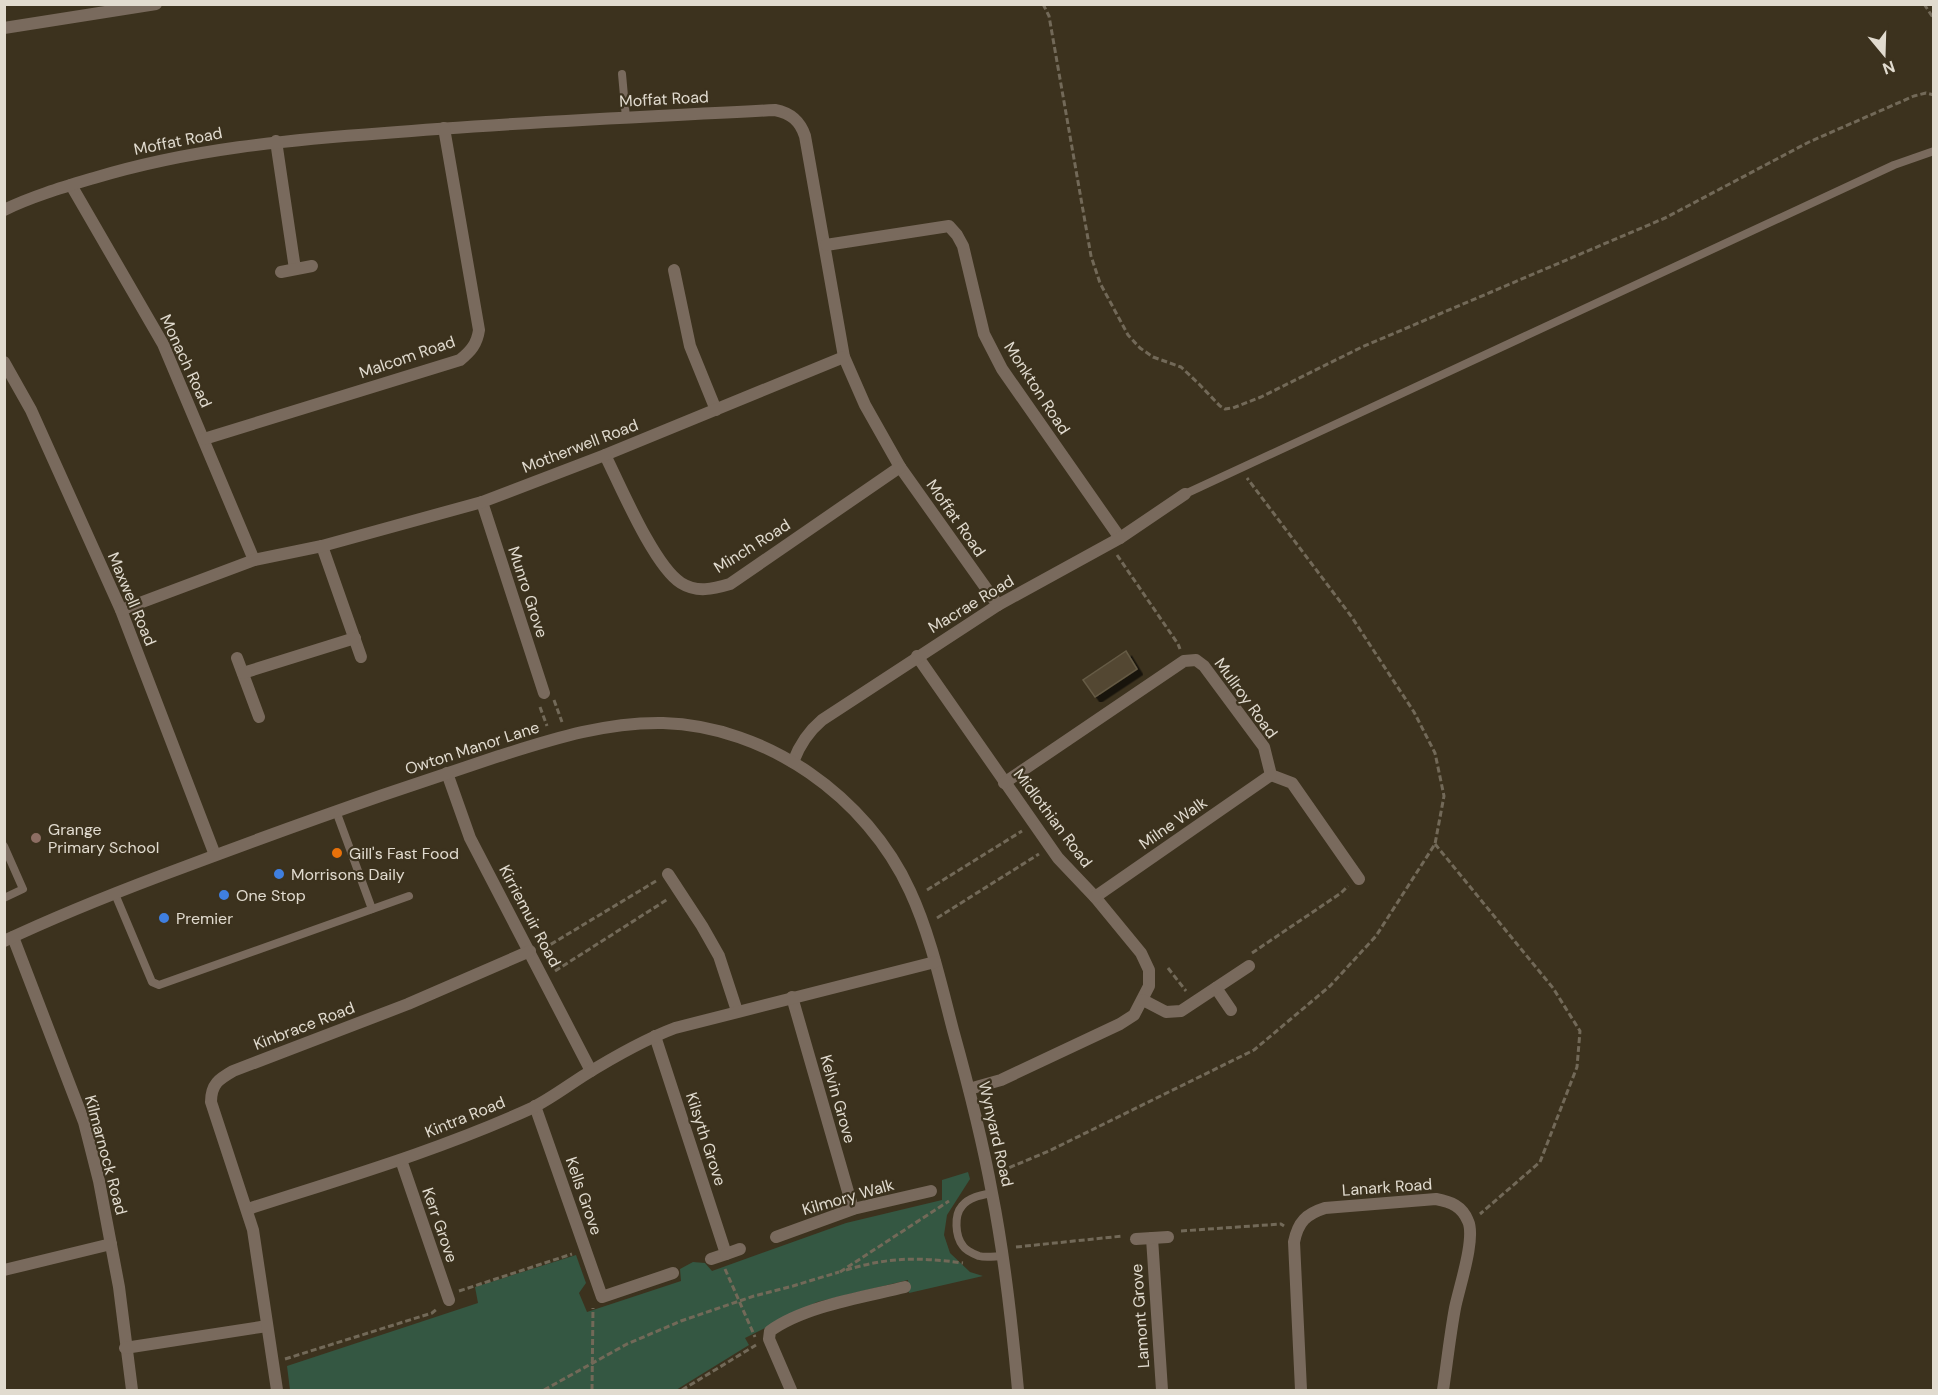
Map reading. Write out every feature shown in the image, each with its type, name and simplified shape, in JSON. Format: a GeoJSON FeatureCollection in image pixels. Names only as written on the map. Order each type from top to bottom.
{"type":"FeatureCollection","features":[{"type":"Feature","properties":{"kind":"street"},"geometry":{"type":"LineString","coordinates":[[4,28],[156,4]]}},
{"type":"Feature","properties":{"kind":"street","name":"Moffat Road"},"geometry":{"type":"LineString","coordinates":[[4,210],[71,184],[139,164],[276,141],[444,128],[775,110],[785,112],[801,125],[805,136],[844,357],[865,405],[900,467],[998,605]]}},
{"type":"Feature","properties":{"kind":"street","name":"Malcom Road"},"geometry":{"type":"LineString","coordinates":[[204,440],[460,360],[471,351],[478,339],[479,330],[444,128]]}},
{"type":"Feature","properties":{"kind":"street"},"geometry":{"type":"LineString","coordinates":[[276,141],[295,269]]}},
{"type":"Feature","properties":{"kind":"street","name":"Monach Road"},"geometry":{"type":"LineString","coordinates":[[71,184],[163,344],[254,560]]}},
{"type":"Feature","properties":{"kind":"street","name":"Monkton Road"},"geometry":{"type":"LineString","coordinates":[[825,245],[949,226],[963,246],[984,334],[1002,369],[1115,540]]}},
{"type":"Feature","properties":{"kind":"street"},"geometry":{"type":"LineString","coordinates":[[281,272],[312,266]]}},
{"type":"Feature","properties":{"kind":"street"},"geometry":{"type":"LineString","coordinates":[[674,270],[690,346],[716,410]]}},
{"type":"Feature","properties":{"kind":"street","name":"Motherwell Road"},"geometry":{"type":"LineString","coordinates":[[121,610],[254,560],[322,546],[482,502],[605,455],[844,357]]}},
{"type":"Feature","properties":{"kind":"street","name":"Maxwell Road"},"geometry":{"type":"LineString","coordinates":[[4,363],[31,410],[121,610],[215,855]]}},
{"type":"Feature","properties":{"kind":"street","name":"Minch Road"},"geometry":{"type":"LineString","coordinates":[[605,455],[638,522],[663,565],[682,584],[704,590],[730,584],[900,467]]}},
{"type":"Feature","properties":{"kind":"street","name":"Macrae Road"},"geometry":{"type":"LineString","coordinates":[[793,762],[813,728],[918,656],[998,605],[1115,540],[1185,494]]}},
{"type":"Feature","properties":{"kind":"street","name":"Munro Grove"},"geometry":{"type":"LineString","coordinates":[[482,502],[544,693]]}},
{"type":"Feature","properties":{"kind":"street"},"geometry":{"type":"LineString","coordinates":[[322,546],[361,657]]}},
{"type":"Feature","properties":{"kind":"street"},"geometry":{"type":"LineString","coordinates":[[243,674],[356,638]]}},
{"type":"Feature","properties":{"kind":"street","name":"Midlothian Road"},"geometry":{"type":"LineString","coordinates":[[918,656],[1050,847],[1141,953],[1149,970],[1149,986],[1143,1000]]}},
{"type":"Feature","properties":{"kind":"street"},"geometry":{"type":"LineString","coordinates":[[237,658],[259,717]]}},
{"type":"Feature","properties":{"kind":"street","name":"Mullroy Road"},"geometry":{"type":"LineString","coordinates":[[1184,661],[1196,660],[1204,666],[1264,747],[1271,775]]}},
{"type":"Feature","properties":{"kind":"street"},"geometry":{"type":"LineString","coordinates":[[1004,783],[1184,661]]}},
{"type":"Feature","properties":{"kind":"street","name":"Owton Manor Lane"},"geometry":{"type":"LineString","coordinates":[[9,939],[115,894],[336,811],[552,739],[584,730],[626,724],[662,723],[697,726],[742,739],[793,762],[828,784],[867,824],[890,855],[910,890]]}},
{"type":"Feature","properties":{"kind":"street","name":"Kirriemuir Road"},"geometry":{"type":"LineString","coordinates":[[447,773],[470,838],[591,1071]]}},
{"type":"Feature","properties":{"kind":"street"},"geometry":{"type":"LineString","coordinates":[[1271,775],[1292,783],[1358,877]]}},
{"type":"Feature","properties":{"kind":"street","name":"Milne Walk"},"geometry":{"type":"LineString","coordinates":[[1095,897],[1271,775]]}},
{"type":"Feature","properties":{"kind":"street"},"geometry":{"type":"LineString","coordinates":[[668,874],[719,956],[737,1011]]}},
{"type":"Feature","properties":{"kind":"street","name":"Wynyard Road"},"geometry":{"type":"LineString","coordinates":[[910,890],[935,962],[969,1089],[989,1176],[1003,1252],[1018,1390]]}},
{"type":"Feature","properties":{"kind":"street","name":"Kilmarnock Road"},"geometry":{"type":"LineString","coordinates":[[9,939],[84,1122],[99,1181],[119,1287],[132,1390]]}},
{"type":"Feature","properties":{"kind":"street","name":"Kinbrace Road"},"geometry":{"type":"LineString","coordinates":[[248,1209],[211,1102],[211,1089],[219,1079],[233,1071],[408,1004],[531,953]]}},
{"type":"Feature","properties":{"kind":"street","name":"Kintra Road"},"geometry":{"type":"LineString","coordinates":[[248,1209],[401,1160],[463,1137],[535,1106],[591,1071],[655,1036],[675,1028],[935,962]]}},
{"type":"Feature","properties":{"kind":"street"},"geometry":{"type":"LineString","coordinates":[[969,1089],[1000,1080],[1120,1024],[1134,1015],[1143,1000],[1166,1012],[1181,1011],[1216,988],[1248,962]]}},
{"type":"Feature","properties":{"kind":"street"},"geometry":{"type":"LineString","coordinates":[[1216,988],[1232,1010]]}},
{"type":"Feature","properties":{"kind":"street","name":"Kelvin Grove"},"geometry":{"type":"LineString","coordinates":[[792,997],[853,1209]]}},
{"type":"Feature","properties":{"kind":"street","name":"Kilsyth Grove"},"geometry":{"type":"LineString","coordinates":[[655,1036],[719,1256]]}},
{"type":"Feature","properties":{"kind":"street","name":"Kells Grove"},"geometry":{"type":"LineString","coordinates":[[535,1106],[585,1250],[597,1298]]}},
{"type":"Feature","properties":{"kind":"street","name":"Kerr Grove"},"geometry":{"type":"LineString","coordinates":[[401,1160],[448,1297]]}},
{"type":"Feature","properties":{"kind":"street","name":"Kilmory Walk"},"geometry":{"type":"LineString","coordinates":[[776,1237],[853,1209],[931,1191]]}},
{"type":"Feature","properties":{"kind":"street","name":"Lanark Road"},"geometry":{"type":"LineString","coordinates":[[1296,1234],[1301,1221],[1312,1212],[1325,1208],[1436,1199],[1451,1202],[1461,1210],[1469,1223]]}},
{"type":"Feature","properties":{"kind":"street"},"geometry":{"type":"LineString","coordinates":[[248,1209],[254,1230],[277,1390]]}},
{"type":"Feature","properties":{"kind":"street"},"geometry":{"type":"LineString","coordinates":[[1443,1390],[1455,1306],[1471,1237],[1469,1223]]}},
{"type":"Feature","properties":{"kind":"street","name":"Lamont Grove"},"geometry":{"type":"LineString","coordinates":[[1136,1239],[1174,1234]]}},
{"type":"Feature","properties":{"kind":"street"},"geometry":{"type":"LineString","coordinates":[[1296,1234],[1294,1242],[1301,1390]]}},
{"type":"Feature","properties":{"kind":"street","name":"Lamont Grove"},"geometry":{"type":"LineString","coordinates":[[1152,1238],[1162,1390]]}},
{"type":"Feature","properties":{"kind":"street"},"geometry":{"type":"LineString","coordinates":[[4,1270],[111,1244]]}},
{"type":"Feature","properties":{"kind":"street"},"geometry":{"type":"LineString","coordinates":[[719,1256],[740,1249]]}},
{"type":"Feature","properties":{"kind":"street"},"geometry":{"type":"LineString","coordinates":[[597,1298],[673,1273]]}},
{"type":"Feature","properties":{"kind":"street"},"geometry":{"type":"LineString","coordinates":[[791,1390],[769,1339],[770,1332],[781,1323],[805,1312],[862,1291],[905,1287]]}},
{"type":"Feature","properties":{"kind":"street"},"geometry":{"type":"LineString","coordinates":[[125,1348],[267,1326]]}},
{"type":"Feature","properties":{"kind":"lane"},"geometry":{"type":"LineString","coordinates":[[622,74],[626,118]]}},
{"type":"Feature","properties":{"kind":"lane"},"geometry":{"type":"LineString","coordinates":[[1185,494],[1894,165],[1934,151]]}},
{"type":"Feature","properties":{"kind":"lane"},"geometry":{"type":"LineString","coordinates":[[336,811],[372,909]]}},
{"type":"Feature","properties":{"kind":"lane"},"geometry":{"type":"LineString","coordinates":[[4,846],[22,889],[4,898]]}},
{"type":"Feature","properties":{"kind":"lane"},"geometry":{"type":"LineString","coordinates":[[115,894],[152,982],[159,985],[409,896]]}},
{"type":"Feature","properties":{"kind":"lane"},"geometry":{"type":"LineString","coordinates":[[992,1193],[975,1197],[963,1204],[956,1216],[962,1246],[981,1256],[1003,1252]]}},
{"type":"Feature","properties":{"kind":"path"},"geometry":{"type":"LineString","coordinates":[[1043,4],[1049,16],[1091,256],[1100,283],[1128,335],[1140,348],[1153,357],[1181,367],[1225,410],[1261,397],[1362,347],[1665,218],[1809,142],[1914,96],[1934,94]]}},
{"type":"Feature","properties":{"kind":"path"},"geometry":{"type":"LineString","coordinates":[[1924,4],[1934,19]]}},
{"type":"Feature","properties":{"kind":"path"},"geometry":{"type":"LineString","coordinates":[[989,1176],[1049,1151],[1254,1050],[1330,986],[1376,936],[1435,844],[1444,796],[1435,753],[1414,712],[1351,616],[1240,468]]}},
{"type":"Feature","properties":{"kind":"path"},"geometry":{"type":"LineString","coordinates":[[1115,540],[1178,644],[1184,661]]}},
{"type":"Feature","properties":{"kind":"path"},"geometry":{"type":"LineString","coordinates":[[552,739],[537,696],[551,691],[567,735]]}},
{"type":"Feature","properties":{"kind":"path"},"geometry":{"type":"LineString","coordinates":[[927,890],[1034,824]]}},
{"type":"Feature","properties":{"kind":"path"},"geometry":{"type":"LineString","coordinates":[[1435,844],[1546,979],[1580,1031],[1577,1067],[1540,1162],[1469,1223]]}},
{"type":"Feature","properties":{"kind":"path"},"geometry":{"type":"LineString","coordinates":[[937,918],[1050,847]]}},
{"type":"Feature","properties":{"kind":"path"},"geometry":{"type":"LineString","coordinates":[[531,953],[668,874]]}},
{"type":"Feature","properties":{"kind":"path"},"geometry":{"type":"LineString","coordinates":[[1248,962],[1341,893],[1358,877]]}},
{"type":"Feature","properties":{"kind":"path"},"geometry":{"type":"LineString","coordinates":[[543,978],[680,891]]}},
{"type":"Feature","properties":{"kind":"path"},"geometry":{"type":"LineString","coordinates":[[1168,968],[1189,995]]}},
{"type":"Feature","properties":{"kind":"path"},"geometry":{"type":"LineString","coordinates":[[840,1272],[951,1200]]}},
{"type":"Feature","properties":{"kind":"path"},"geometry":{"type":"LineString","coordinates":[[1174,1234],[1281,1224],[1296,1234]]}},
{"type":"Feature","properties":{"kind":"path"},"geometry":{"type":"LineString","coordinates":[[1003,1252],[1135,1235],[1136,1239]]}},
{"type":"Feature","properties":{"kind":"path"},"geometry":{"type":"LineString","coordinates":[[273,1363],[432,1313],[448,1297],[585,1250]]}},
{"type":"Feature","properties":{"kind":"path"},"geometry":{"type":"LineString","coordinates":[[682,1390],[758,1344],[719,1256]]}},
{"type":"Feature","properties":{"kind":"path"},"geometry":{"type":"LineString","coordinates":[[544,1390],[627,1344],[681,1321],[739,1302],[876,1261],[906,1258],[982,1266],[981,1256]]}},
{"type":"Feature","properties":{"kind":"path"},"geometry":{"type":"LineString","coordinates":[[592,1390],[597,1298]]}},
{"type":"Feature","properties":{"kind":"green space"},"geometry":{"type":"Polygon","coordinates":[[[968,1172],[970,1179],[947,1215],[944,1235],[950,1253],[970,1272],[983,1276],[909,1293],[908,1280],[817,1302],[745,1338],[749,1345],[676,1390],[290,1390],[287,1366],[478,1303],[475,1287],[576,1255],[586,1283],[579,1293],[587,1312],[681,1281],[680,1269],[693,1262],[705,1263],[712,1271],[846,1223],[942,1200],[942,1180],[968,1172]]]}},
{"type":"Feature","properties":{"kind":"building"},"geometry":{"type":"Polygon","coordinates":[[[1126,651],[1137,669],[1095,697],[1083,680],[1126,651]]]}},
{"type":"Feature","properties":{"kind":"place","name":"Grange Primary School"},"geometry":{"type":"Point","coordinates":[36,838]}},
{"type":"Feature","properties":{"kind":"place","name":"Gill's Fast Food"},"geometry":{"type":"Point","coordinates":[337,853]}},
{"type":"Feature","properties":{"kind":"place","name":"Morrisons Daily"},"geometry":{"type":"Point","coordinates":[279,874]}},
{"type":"Feature","properties":{"kind":"place","name":"One Stop"},"geometry":{"type":"Point","coordinates":[224,895]}},
{"type":"Feature","properties":{"kind":"place","name":"Premier"},"geometry":{"type":"Point","coordinates":[164,918]}}]}
